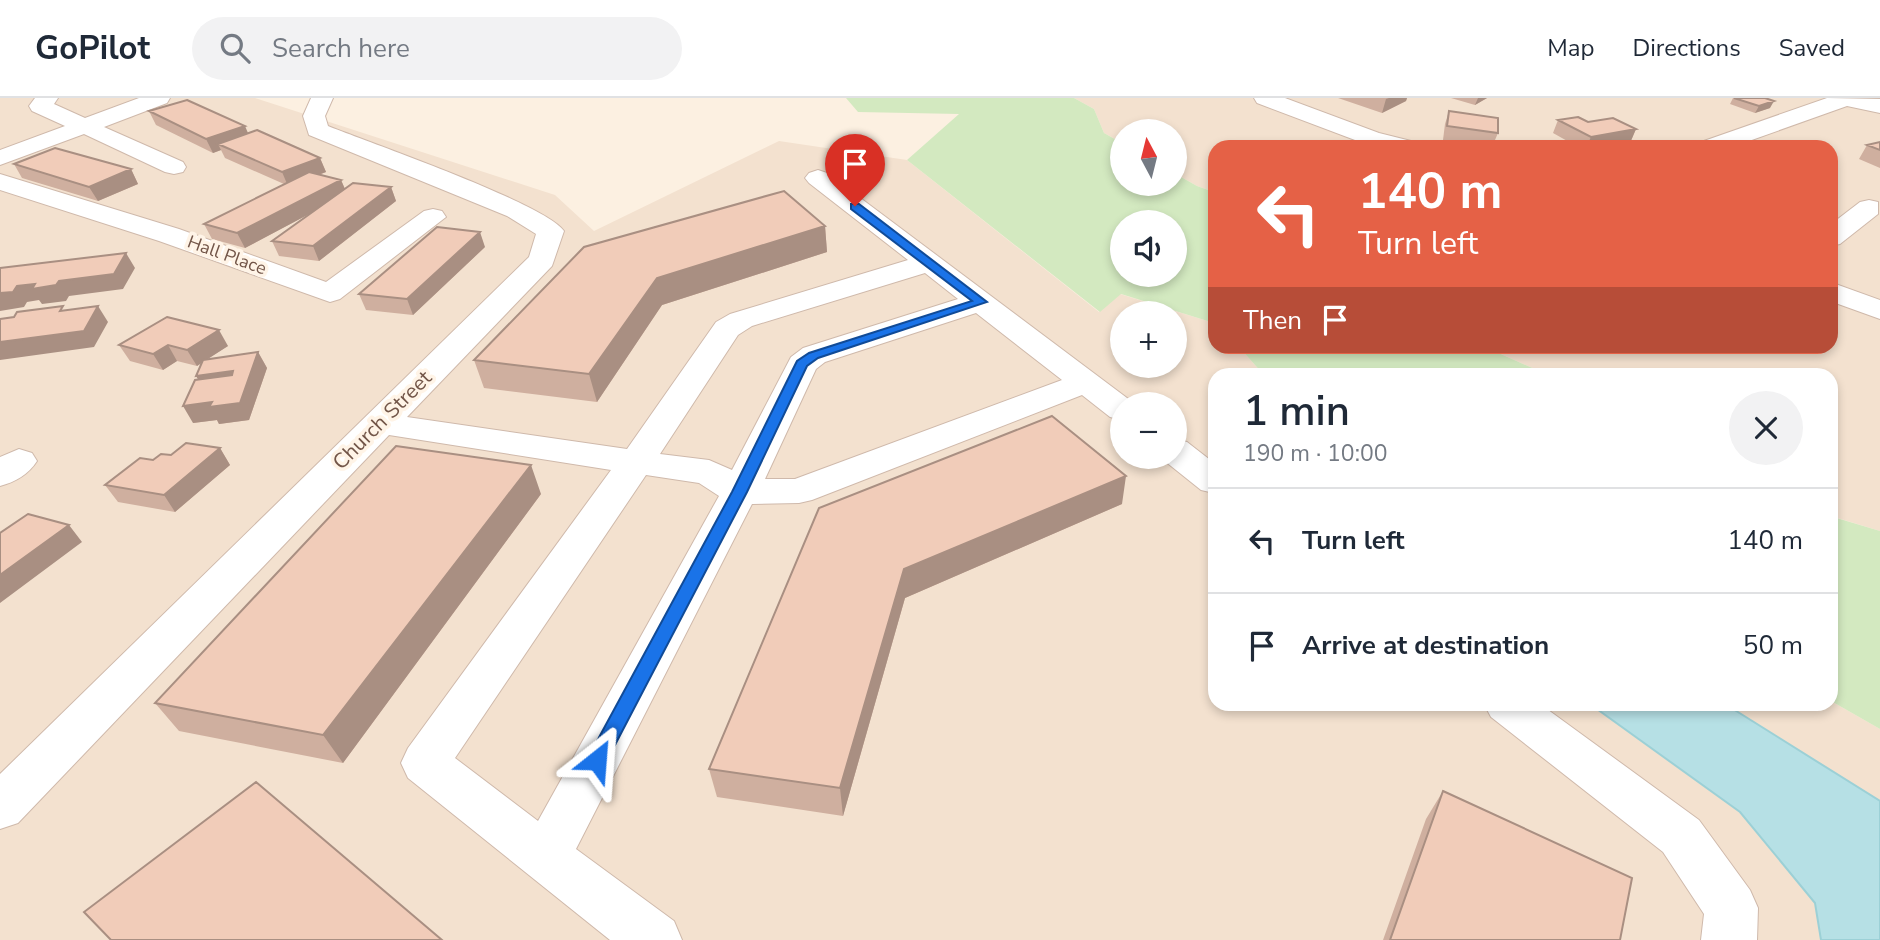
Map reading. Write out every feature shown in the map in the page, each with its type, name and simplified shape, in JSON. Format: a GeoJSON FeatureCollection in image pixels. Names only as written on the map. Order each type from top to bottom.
{"type":"FeatureCollection","features":[{"type":"Feature","properties":{"kind":"street"},"geometry":{"type":"LineString","coordinates":[[47,98],[40,106],[174,167]]}},
{"type":"Feature","properties":{"kind":"street"},"geometry":{"type":"LineString","coordinates":[[0,158],[159,98]]}},
{"type":"Feature","properties":{"kind":"street","name":"Church Street"},"geometry":{"type":"LineString","coordinates":[[0,807],[542,260],[550,231],[516,210],[317,130],[314,116],[322,98]]}},
{"type":"Feature","properties":{"kind":"street"},"geometry":{"type":"LineString","coordinates":[[1265,98],[1379,140]]}},
{"type":"Feature","properties":{"kind":"street"},"geometry":{"type":"LineString","coordinates":[[1729,140],[1844,99],[1876,103]]}},
{"type":"Feature","properties":{"kind":"street"},"geometry":{"type":"LineString","coordinates":[[818,178],[1110,401]]}},
{"type":"Feature","properties":{"kind":"street","name":"Hall Place"},"geometry":{"type":"LineString","coordinates":[[0,182],[169,235],[330,293],[433,217]]}},
{"type":"Feature","properties":{"kind":"street"},"geometry":{"type":"LineString","coordinates":[[1838,232],[1869,208]]}},
{"type":"Feature","properties":{"kind":"street"},"geometry":{"type":"LineString","coordinates":[[654,940],[425,763],[727,329],[741,320],[929,263]]}},
{"type":"Feature","properties":{"kind":"street"},"geometry":{"type":"LineString","coordinates":[[1838,294],[1880,310]]}},
{"type":"Feature","properties":{"kind":"street"},"geometry":{"type":"LineString","coordinates":[[545,857],[740,492],[802,364],[814,355],[981,302]]}},
{"type":"Feature","properties":{"kind":"street"},"geometry":{"type":"LineString","coordinates":[[378,423],[709,472],[740,492],[799,491],[1086,382]]}},
{"type":"Feature","properties":{"kind":"street"},"geometry":{"type":"LineString","coordinates":[[1187,460],[1208,476]]}},
{"type":"Feature","properties":{"kind":"street"},"geometry":{"type":"LineString","coordinates":[[1516,711],[1681,836],[1731,908],[1729,940]]}},
{"type":"Feature","properties":{"kind":"shaded area"},"geometry":{"type":"Polygon","coordinates":[[[0,98],[255,98],[555,195],[594,231],[779,141],[907,160],[1099,312],[1110,303],[1110,378],[1187,378],[1187,315],[1208,321],[1208,354],[1245,354],[1258,368],[1208,368],[1208,711],[1838,711],[1838,705],[1880,729],[1880,940],[0,940],[0,98]]]}},
{"type":"Feature","properties":{"kind":"shaded area"},"geometry":{"type":"Polygon","coordinates":[[[1074,98],[1862,98],[1880,101],[1880,531],[1838,518],[1838,368],[1532,368],[1501,354],[1838,354],[1838,140],[1208,140],[1208,190],[1187,180],[1187,119],[1110,119],[1110,136],[1104,133],[1094,109],[1074,98]]]}},
{"type":"Feature","properties":{"kind":"shaded area"},"geometry":{"type":"Polygon","coordinates":[[[1120,294],[1143,301],[1112,301],[1120,294]]]}},
{"type":"Feature","properties":{"kind":"green space"},"geometry":{"type":"Polygon","coordinates":[[[846,98],[1074,98],[1094,109],[1104,133],[1110,136],[1110,196],[1187,196],[1187,180],[1208,190],[1208,321],[1187,315],[1187,301],[1143,301],[1121,294],[1100,312],[907,160],[959,114],[858,112],[846,98]]]}},
{"type":"Feature","properties":{"kind":"green space"},"geometry":{"type":"Polygon","coordinates":[[[1245,354],[1501,354],[1532,368],[1258,368],[1245,354]]]}},
{"type":"Feature","properties":{"kind":"green space"},"geometry":{"type":"Polygon","coordinates":[[[1838,518],[1880,531],[1880,729],[1838,705],[1838,518]]]}},
{"type":"Feature","properties":{"kind":"water"},"geometry":{"type":"Polygon","coordinates":[[[1600,711],[1736,711],[1880,801],[1880,940],[1821,940],[1815,903],[1740,812],[1600,711]]]}},
{"type":"Feature","properties":{"kind":"building"},"geometry":{"type":"Polygon","coordinates":[[[1734,98],[1765,98],[1774,101],[1759,106],[1734,98]]]}},
{"type":"Feature","properties":{"kind":"building"},"geometry":{"type":"Polygon","coordinates":[[[187,100],[245,126],[206,139],[149,111],[187,100]]]}},
{"type":"Feature","properties":{"kind":"building"},"geometry":{"type":"Polygon","coordinates":[[[1449,111],[1498,118],[1498,133],[1447,126],[1449,111]]]}},
{"type":"Feature","properties":{"kind":"building"},"geometry":{"type":"Polygon","coordinates":[[[1578,117],[1588,122],[1613,118],[1636,129],[1591,137],[1558,120],[1578,117]]]}},
{"type":"Feature","properties":{"kind":"building"},"geometry":{"type":"Polygon","coordinates":[[[257,130],[320,158],[282,172],[218,144],[257,130]]]}},
{"type":"Feature","properties":{"kind":"building"},"geometry":{"type":"Polygon","coordinates":[[[1880,142],[1880,150],[1867,145],[1880,142]]]}},
{"type":"Feature","properties":{"kind":"building"},"geometry":{"type":"Polygon","coordinates":[[[55,148],[131,169],[89,187],[14,164],[55,148]]]}},
{"type":"Feature","properties":{"kind":"building"},"geometry":{"type":"Polygon","coordinates":[[[309,172],[341,180],[237,233],[204,224],[309,172]]]}},
{"type":"Feature","properties":{"kind":"building"},"geometry":{"type":"Polygon","coordinates":[[[353,183],[391,187],[313,246],[272,241],[353,183]]]}},
{"type":"Feature","properties":{"kind":"building"},"geometry":{"type":"Polygon","coordinates":[[[784,191],[825,226],[657,278],[589,374],[474,360],[584,247],[784,191]]]}},
{"type":"Feature","properties":{"kind":"building"},"geometry":{"type":"Polygon","coordinates":[[[437,227],[480,232],[407,299],[359,294],[437,227]]]}},
{"type":"Feature","properties":{"kind":"building"},"geometry":{"type":"Polygon","coordinates":[[[126,253],[114,274],[59,281],[56,285],[32,289],[35,284],[17,286],[13,292],[0,293],[0,268],[126,253]]]}},
{"type":"Feature","properties":{"kind":"building"},"geometry":{"type":"Polygon","coordinates":[[[63,306],[60,311],[98,306],[84,331],[0,342],[0,319],[14,317],[17,312],[63,306]]]}},
{"type":"Feature","properties":{"kind":"building"},"geometry":{"type":"Polygon","coordinates":[[[167,317],[219,330],[187,350],[168,345],[153,354],[119,345],[167,317]]]}},
{"type":"Feature","properties":{"kind":"building"},"geometry":{"type":"Polygon","coordinates":[[[258,352],[240,403],[209,407],[212,402],[183,406],[195,380],[232,375],[233,371],[196,376],[203,360],[258,352]]]}},
{"type":"Feature","properties":{"kind":"building"},"geometry":{"type":"Polygon","coordinates":[[[1052,416],[1110,463],[1110,469],[1117,469],[1126,476],[904,569],[840,788],[709,769],[819,508],[1052,416]]]}},
{"type":"Feature","properties":{"kind":"building"},"geometry":{"type":"Polygon","coordinates":[[[186,443],[220,448],[164,495],[105,485],[140,458],[153,460],[161,454],[171,455],[186,443]]]}},
{"type":"Feature","properties":{"kind":"building"},"geometry":{"type":"Polygon","coordinates":[[[396,446],[531,465],[323,735],[155,703],[396,446]]]}},
{"type":"Feature","properties":{"kind":"building"},"geometry":{"type":"Polygon","coordinates":[[[28,514],[69,525],[0,575],[0,533],[28,514]]]}},
{"type":"Feature","properties":{"kind":"building"},"geometry":{"type":"Polygon","coordinates":[[[256,782],[442,940],[111,940],[84,912],[256,782]]]}},
{"type":"Feature","properties":{"kind":"building"},"geometry":{"type":"Polygon","coordinates":[[[1443,791],[1632,878],[1620,940],[1390,940],[1443,791]]]}},
{"type":"Feature","properties":{"kind":"route"},"geometry":{"type":"LineString","coordinates":[[597,760],[740,492],[802,364],[814,355],[981,302],[855,206]]}}]}
